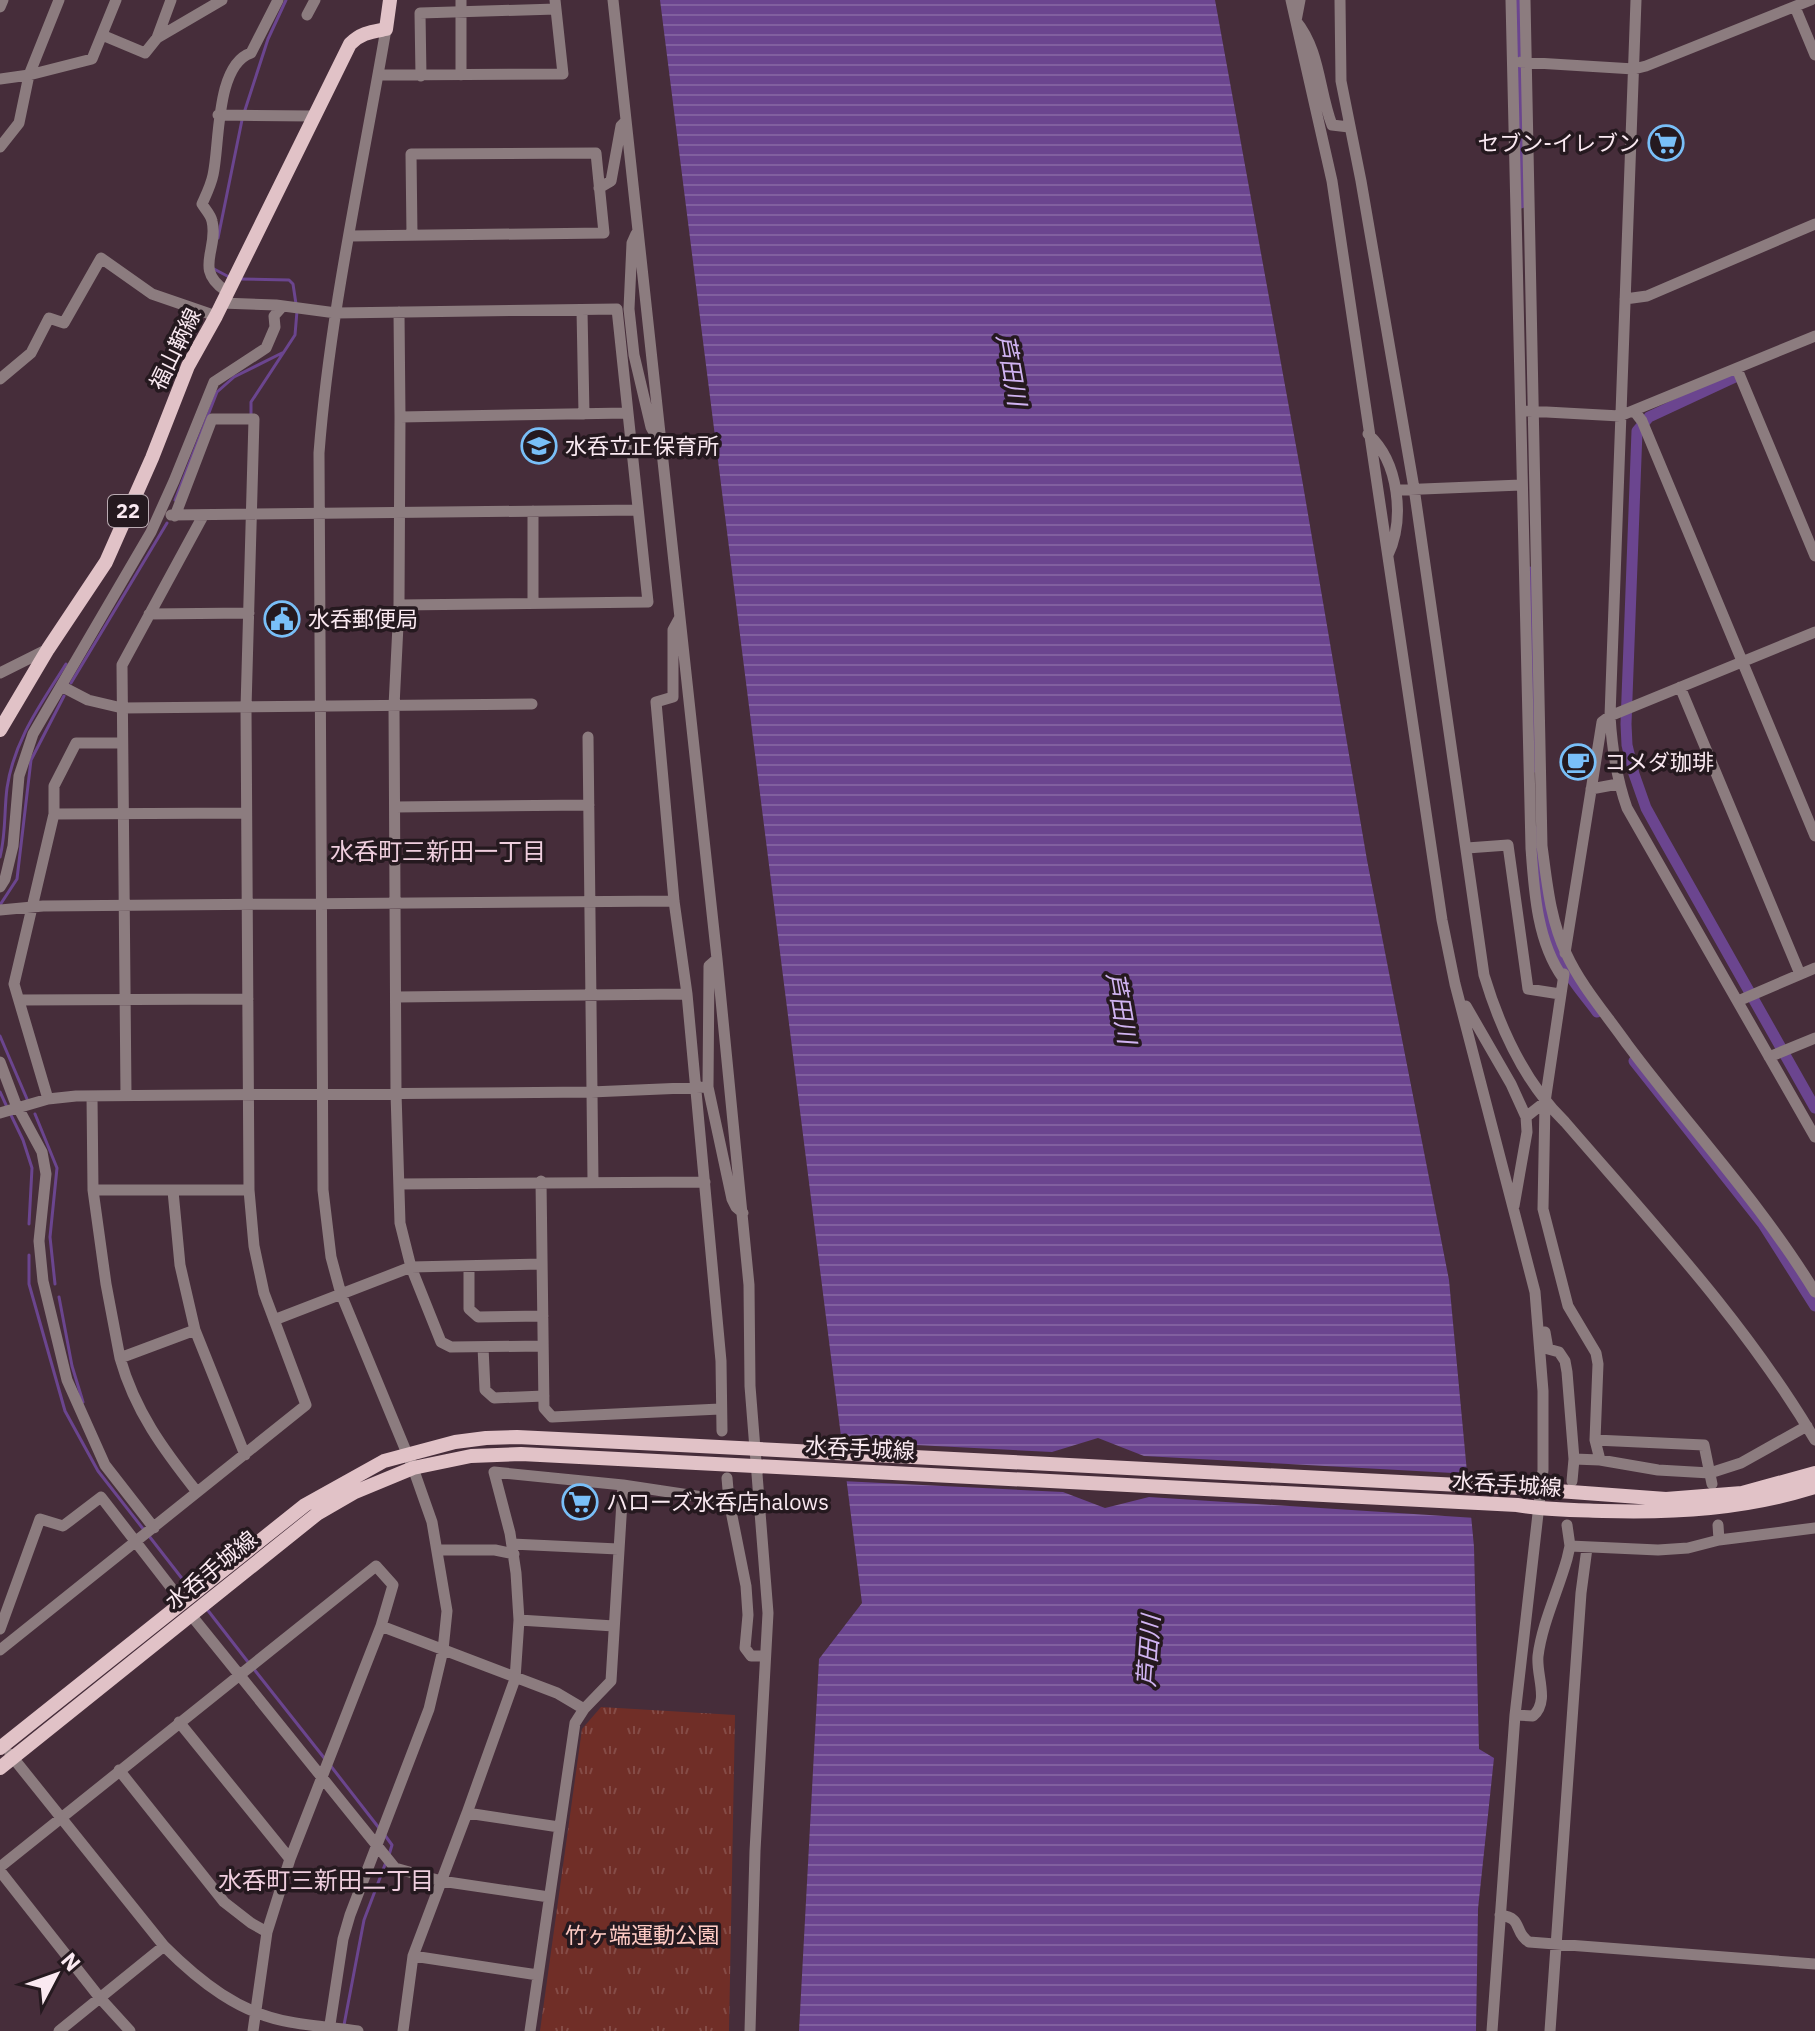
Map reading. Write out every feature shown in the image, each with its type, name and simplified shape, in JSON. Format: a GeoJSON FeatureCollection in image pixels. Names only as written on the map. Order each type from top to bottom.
{"type":"FeatureCollection","features":[{"type":"Feature","properties":{"kind":"main road"},"geometry":{"type":"LineString","coordinates":[[386,29],[390,0]]}},
{"type":"Feature","properties":{"kind":"main road","name":"福山鞆線"},"geometry":{"type":"LineString","coordinates":[[0,730],[48,649],[106,562],[188,366],[350,44],[366,32],[386,29]]}},
{"type":"Feature","properties":{"kind":"main road","name":"水呑手城線"},"geometry":{"type":"LineString","coordinates":[[205,1595],[305,1505],[356,1475],[406,1453],[455,1442],[517,1437],[1518,1488],[1666,1499],[1742,1493],[1815,1473]]}},
{"type":"Feature","properties":{"kind":"main road","name":"水呑手城線"},"geometry":{"type":"LineString","coordinates":[[0,1768],[4,1748],[317,1514],[355,1492],[413,1468],[471,1456],[521,1454],[780,1466],[1517,1505],[1539,1509],[1664,1513],[1744,1505],[1815,1487]]}},
{"type":"Feature","properties":{"kind":"street"},"geometry":{"type":"LineString","coordinates":[[0,7],[3,0]]}},
{"type":"Feature","properties":{"kind":"street"},"geometry":{"type":"LineString","coordinates":[[0,147],[19,123],[29,75],[59,0]]}},
{"type":"Feature","properties":{"kind":"street"},"geometry":{"type":"LineString","coordinates":[[0,79],[92,59],[116,0]]}},
{"type":"Feature","properties":{"kind":"street"},"geometry":{"type":"LineString","coordinates":[[102,35],[145,53],[157,38],[171,0]]}},
{"type":"Feature","properties":{"kind":"street"},"geometry":{"type":"LineString","coordinates":[[157,38],[222,0]]}},
{"type":"Feature","properties":{"kind":"street"},"geometry":{"type":"LineString","coordinates":[[226,293],[211,276],[208,264],[212,220],[202,204],[213,179],[218,115],[234,69],[243,56],[251,53],[278,0]]}},
{"type":"Feature","properties":{"kind":"street"},"geometry":{"type":"LineString","coordinates":[[307,15],[315,0]]}},
{"type":"Feature","properties":{"kind":"street"},"geometry":{"type":"LineString","coordinates":[[613,0],[717,959],[749,1285],[754,1449],[768,1613],[755,1851],[750,2031]]}},
{"type":"Feature","properties":{"kind":"street"},"geometry":{"type":"LineString","coordinates":[[1291,0],[1332,181],[1442,920],[1455,984],[1548,1349],[1559,1352],[1565,1361],[1574,1459],[1572,1481]]}},
{"type":"Feature","properties":{"kind":"street"},"geometry":{"type":"LineString","coordinates":[[1300,0],[1296,21],[1304,32],[1317,65],[1332,125],[1349,127]]}},
{"type":"Feature","properties":{"kind":"street"},"geometry":{"type":"LineString","coordinates":[[1340,0],[1341,81],[1414,488],[1484,975],[1491,998],[1514,1050],[1545,1102],[1736,1322],[1815,1440]]}},
{"type":"Feature","properties":{"kind":"street"},"geometry":{"type":"LineString","coordinates":[[1511,0],[1518,62],[1526,411],[1542,846],[1551,908],[1565,955],[1589,992],[1662,1090],[1775,1231],[1815,1292]]}},
{"type":"Feature","properties":{"kind":"street"},"geometry":{"type":"LineString","coordinates":[[1518,62],[1525,0]]}},
{"type":"Feature","properties":{"kind":"street"},"geometry":{"type":"LineString","coordinates":[[1636,0],[1610,716],[1618,784],[1627,808],[1815,1137]]}},
{"type":"Feature","properties":{"kind":"street"},"geometry":{"type":"LineString","coordinates":[[1518,62],[1634,69],[1811,0]]}},
{"type":"Feature","properties":{"kind":"street"},"geometry":{"type":"LineString","coordinates":[[378,75],[421,76],[563,74],[556,4],[460,6],[420,13],[421,76]]}},
{"type":"Feature","properties":{"kind":"street"},"geometry":{"type":"LineString","coordinates":[[460,6],[461,75]]}},
{"type":"Feature","properties":{"kind":"street"},"geometry":{"type":"LineString","coordinates":[[1795,7],[1815,55]]}},
{"type":"Feature","properties":{"kind":"street"},"geometry":{"type":"LineString","coordinates":[[333,2029],[343,1939],[429,1709],[443,1650],[447,1611],[432,1522],[341,1294],[331,1257],[324,1201],[318,515],[322,403],[386,29]]}},
{"type":"Feature","properties":{"kind":"street"},"geometry":{"type":"LineString","coordinates":[[218,115],[313,116]]}},
{"type":"Feature","properties":{"kind":"street"},"geometry":{"type":"LineString","coordinates":[[599,188],[611,181],[621,126],[626,121]]}},
{"type":"Feature","properties":{"kind":"street"},"geometry":{"type":"LineString","coordinates":[[350,236],[604,233],[596,153],[411,154],[412,235]]}},
{"type":"Feature","properties":{"kind":"street"},"geometry":{"type":"LineString","coordinates":[[1625,299],[1647,296],[1815,224]]}},
{"type":"Feature","properties":{"kind":"street"},"geometry":{"type":"LineString","coordinates":[[399,605],[648,602],[627,413],[623,309],[632,243],[638,229]]}},
{"type":"Feature","properties":{"kind":"street"},"geometry":{"type":"LineString","coordinates":[[0,379],[31,353],[49,318],[64,323],[101,258],[152,294],[226,293],[281,308],[336,313],[623,309]]}},
{"type":"Feature","properties":{"kind":"street"},"geometry":{"type":"LineString","coordinates":[[0,887],[13,846],[19,776],[33,734],[151,532],[214,382],[266,348],[275,327],[274,316],[281,308]]}},
{"type":"Feature","properties":{"kind":"street"},"geometry":{"type":"LineString","coordinates":[[623,309],[651,427],[660,440]]}},
{"type":"Feature","properties":{"kind":"street"},"geometry":{"type":"LineString","coordinates":[[582,310],[584,414]]}},
{"type":"Feature","properties":{"kind":"street"},"geometry":{"type":"LineString","coordinates":[[399,312],[399,605],[394,706],[396,1093],[400,1223],[411,1267],[441,1342],[451,1347],[543,1346]]}},
{"type":"Feature","properties":{"kind":"street"},"geometry":{"type":"LineString","coordinates":[[1526,411],[1620,416],[1815,336]]}},
{"type":"Feature","properties":{"kind":"street"},"geometry":{"type":"LineString","coordinates":[[1737,369],[1815,556]]}},
{"type":"Feature","properties":{"kind":"street"},"geometry":{"type":"LineString","coordinates":[[1526,411],[1521,485],[1535,897],[1546,943],[1555,967],[1564,975]]}},
{"type":"Feature","properties":{"kind":"street"},"geometry":{"type":"LineString","coordinates":[[1635,412],[1642,421],[1675,496],[1815,836]]}},
{"type":"Feature","properties":{"kind":"street"},"geometry":{"type":"LineString","coordinates":[[400,417],[627,413]]}},
{"type":"Feature","properties":{"kind":"street"},"geometry":{"type":"LineString","coordinates":[[0,1650],[306,1405],[264,1293],[254,1246],[249,1190],[246,708],[254,419],[212,419],[171,515],[151,532]]}},
{"type":"Feature","properties":{"kind":"street"},"geometry":{"type":"LineString","coordinates":[[1368,434],[1377,442],[1398,490],[1392,546],[1387,558]]}},
{"type":"Feature","properties":{"kind":"street"},"geometry":{"type":"LineString","coordinates":[[171,515],[174,481]]}},
{"type":"Feature","properties":{"kind":"street"},"geometry":{"type":"LineString","coordinates":[[1398,490],[1521,485]]}},
{"type":"Feature","properties":{"kind":"street"},"geometry":{"type":"LineString","coordinates":[[171,515],[638,510]]}},
{"type":"Feature","properties":{"kind":"street"},"geometry":{"type":"LineString","coordinates":[[533,511],[533,603]]}},
{"type":"Feature","properties":{"kind":"street"},"geometry":{"type":"LineString","coordinates":[[126,1095],[122,665],[203,516]]}},
{"type":"Feature","properties":{"kind":"street"},"geometry":{"type":"LineString","coordinates":[[149,614],[249,613]]}},
{"type":"Feature","properties":{"kind":"street"},"geometry":{"type":"LineString","coordinates":[[680,619],[673,630],[673,697],[656,702],[674,901],[702,1088],[732,1199],[743,1213]]}},
{"type":"Feature","properties":{"kind":"street"},"geometry":{"type":"LineString","coordinates":[[1600,1460],[1595,1440],[1596,1353],[1568,1306],[1543,1209],[1545,1102],[1602,722],[1610,716],[1815,632]]}},
{"type":"Feature","properties":{"kind":"street"},"geometry":{"type":"LineString","coordinates":[[0,673],[48,649]]}},
{"type":"Feature","properties":{"kind":"street"},"geometry":{"type":"LineString","coordinates":[[61,686],[88,700],[122,708],[532,704]]}},
{"type":"Feature","properties":{"kind":"street"},"geometry":{"type":"LineString","coordinates":[[1680,687],[1800,974]]}},
{"type":"Feature","properties":{"kind":"street"},"geometry":{"type":"LineString","coordinates":[[588,737],[593,1181]]}},
{"type":"Feature","properties":{"kind":"street"},"geometry":{"type":"LineString","coordinates":[[48,1099],[14,984],[54,814],[54,786],[76,743],[122,743]]}},
{"type":"Feature","properties":{"kind":"street"},"geometry":{"type":"LineString","coordinates":[[1591,789],[1618,784]]}},
{"type":"Feature","properties":{"kind":"street"},"geometry":{"type":"LineString","coordinates":[[395,807],[589,805]]}},
{"type":"Feature","properties":{"kind":"street"},"geometry":{"type":"LineString","coordinates":[[54,814],[246,813]]}},
{"type":"Feature","properties":{"kind":"street"},"geometry":{"type":"LineString","coordinates":[[1467,848],[1508,845],[1528,989],[1560,994]]}},
{"type":"Feature","properties":{"kind":"street"},"geometry":{"type":"LineString","coordinates":[[0,910],[674,901]]}},
{"type":"Feature","properties":{"kind":"street"},"geometry":{"type":"LineString","coordinates":[[717,959],[709,966],[702,1088],[705,1182],[721,1361],[722,1431]]}},
{"type":"Feature","properties":{"kind":"street"},"geometry":{"type":"LineString","coordinates":[[1738,1001],[1815,968]]}},
{"type":"Feature","properties":{"kind":"street"},"geometry":{"type":"LineString","coordinates":[[1455,984],[1526,1117],[1527,1132],[1513,1210]]}},
{"type":"Feature","properties":{"kind":"street"},"geometry":{"type":"LineString","coordinates":[[397,997],[687,994]]}},
{"type":"Feature","properties":{"kind":"street"},"geometry":{"type":"LineString","coordinates":[[19,1000],[248,999]]}},
{"type":"Feature","properties":{"kind":"street"},"geometry":{"type":"LineString","coordinates":[[1769,1057],[1815,1038]]}},
{"type":"Feature","properties":{"kind":"street"},"geometry":{"type":"LineString","coordinates":[[0,1062],[9,1111],[42,1152],[46,1174],[39,1241],[67,1380],[78,1411],[105,1465],[153,1529]]}},
{"type":"Feature","properties":{"kind":"street"},"geometry":{"type":"LineString","coordinates":[[9,1111],[48,1099],[92,1096],[591,1092],[702,1088]]}},
{"type":"Feature","properties":{"kind":"street"},"geometry":{"type":"LineString","coordinates":[[92,1096],[93,1190],[120,1358],[127,1382],[157,1441],[197,1492]]}},
{"type":"Feature","properties":{"kind":"street"},"geometry":{"type":"LineString","coordinates":[[1526,1117],[1545,1102]]}},
{"type":"Feature","properties":{"kind":"street"},"geometry":{"type":"LineString","coordinates":[[541,1181],[544,1408],[552,1417],[720,1409]]}},
{"type":"Feature","properties":{"kind":"street"},"geometry":{"type":"LineString","coordinates":[[399,1184],[705,1182]]}},
{"type":"Feature","properties":{"kind":"street"},"geometry":{"type":"LineString","coordinates":[[93,1190],[249,1190]]}},
{"type":"Feature","properties":{"kind":"street"},"geometry":{"type":"LineString","coordinates":[[173,1191],[180,1265],[195,1330],[245,1455]]}},
{"type":"Feature","properties":{"kind":"street"},"geometry":{"type":"LineString","coordinates":[[274,1320],[411,1267],[542,1264]]}},
{"type":"Feature","properties":{"kind":"street"},"geometry":{"type":"LineString","coordinates":[[469,1266],[469,1309],[478,1317],[543,1316]]}},
{"type":"Feature","properties":{"kind":"street"},"geometry":{"type":"LineString","coordinates":[[1492,2031],[1515,1715],[1539,1509],[1544,1428],[1535,1292]]}},
{"type":"Feature","properties":{"kind":"street"},"geometry":{"type":"LineString","coordinates":[[120,1358],[195,1330]]}},
{"type":"Feature","properties":{"kind":"street"},"geometry":{"type":"LineString","coordinates":[[483,1347],[485,1390],[494,1398],[544,1396]]}},
{"type":"Feature","properties":{"kind":"street"},"geometry":{"type":"LineString","coordinates":[[1574,1459],[1600,1460],[1711,1478],[1807,1426]]}},
{"type":"Feature","properties":{"kind":"street"},"geometry":{"type":"LineString","coordinates":[[1595,1440],[1704,1445],[1711,1478]]}},
{"type":"Feature","properties":{"kind":"street"},"geometry":{"type":"LineString","coordinates":[[403,2031],[413,1956],[515,1679],[519,1620],[513,1549],[494,1472],[623,1485],[729,1501]]}},
{"type":"Feature","properties":{"kind":"street"},"geometry":{"type":"LineString","coordinates":[[727,1478],[746,1586],[748,1615],[745,1648],[751,1656],[765,1656]]}},
{"type":"Feature","properties":{"kind":"street"},"geometry":{"type":"LineString","coordinates":[[530,2031],[575,1723],[611,1681],[623,1485]]}},
{"type":"Feature","properties":{"kind":"street"},"geometry":{"type":"LineString","coordinates":[[0,1629],[40,1519],[63,1526],[101,1497],[139,1540],[190,1607],[247,1668],[326,1768],[395,1868],[441,1881],[549,1897]]}},
{"type":"Feature","properties":{"kind":"street"},"geometry":{"type":"LineString","coordinates":[[1515,1715],[1533,1716],[1542,1701],[1538,1656],[1570,1546],[1567,1525]]}},
{"type":"Feature","properties":{"kind":"street"},"geometry":{"type":"LineString","coordinates":[[1718,1525],[1719,1540]]}},
{"type":"Feature","properties":{"kind":"street"},"geometry":{"type":"LineString","coordinates":[[1570,1546],[1673,1549],[1815,1528]]}},
{"type":"Feature","properties":{"kind":"street"},"geometry":{"type":"LineString","coordinates":[[1550,2031],[1581,1593],[1587,1548]]}},
{"type":"Feature","properties":{"kind":"street"},"geometry":{"type":"LineString","coordinates":[[439,1550],[618,1549]]}},
{"type":"Feature","properties":{"kind":"street"},"geometry":{"type":"LineString","coordinates":[[130,2031],[100,1998],[0,1869],[119,1770],[376,1566],[393,1585],[381,1626],[290,1859],[267,1932],[253,2031]]}},
{"type":"Feature","properties":{"kind":"street"},"geometry":{"type":"LineString","coordinates":[[519,1620],[614,1626]]}},
{"type":"Feature","properties":{"kind":"street"},"geometry":{"type":"LineString","coordinates":[[381,1626],[557,1693],[584,1709]]}},
{"type":"Feature","properties":{"kind":"street"},"geometry":{"type":"LineString","coordinates":[[179,1722],[290,1859]]}},
{"type":"Feature","properties":{"kind":"street"},"geometry":{"type":"LineString","coordinates":[[4,1748],[186,1969],[219,1994],[256,2013],[287,2022],[355,2031]]}},
{"type":"Feature","properties":{"kind":"street"},"geometry":{"type":"LineString","coordinates":[[119,1770],[224,1902],[267,1932]]}},
{"type":"Feature","properties":{"kind":"street"},"geometry":{"type":"LineString","coordinates":[[467,1813],[559,1827]]}},
{"type":"Feature","properties":{"kind":"street"},"geometry":{"type":"LineString","coordinates":[[1500,1915],[1511,1916],[1525,1939],[1557,1944],[1815,1964]]}},
{"type":"Feature","properties":{"kind":"street"},"geometry":{"type":"LineString","coordinates":[[59,2031],[164,1946]]}},
{"type":"Feature","properties":{"kind":"street"},"geometry":{"type":"LineString","coordinates":[[413,1956],[538,1975]]}},
{"type":"Feature","properties":{"kind":"green space","name":"竹ヶ端運動公園"},"geometry":{"type":"Polygon","coordinates":[[[601,1707],[735,1715],[729,2031],[540,2031],[582,1729],[601,1707]]]}},
{"type":"Feature","properties":{"kind":"water","name":"芦田川"},"geometry":{"type":"Polygon","coordinates":[[[660,0],[1215,0],[1367,860],[1449,1280],[1474,1547],[1479,1749],[1494,1758],[1478,1909],[1476,2031],[799,2031],[819,1659],[862,1603],[660,0]]]}},
{"type":"Feature","properties":{"kind":"pier"},"geometry":{"type":"Polygon","coordinates":[[[1098,1438],[1144,1456],[1471,1474],[1476,1518],[1149,1497],[1105,1508],[1063,1492],[842,1481],[837,1441],[1052,1452],[1098,1438]]]}},
{"type":"Feature","properties":{"kind":"waterway"},"geometry":{"type":"LineString","coordinates":[[244,113],[268,39],[286,0]]}},
{"type":"Feature","properties":{"kind":"waterway"},"geometry":{"type":"LineString","coordinates":[[1517,0],[1521,203]]}},
{"type":"Feature","properties":{"kind":"waterway"},"geometry":{"type":"LineString","coordinates":[[218,238],[242,120]]}},
{"type":"Feature","properties":{"kind":"waterway"},"geometry":{"type":"LineString","coordinates":[[214,269],[231,278]]}},
{"type":"Feature","properties":{"kind":"waterway"},"geometry":{"type":"LineString","coordinates":[[239,279],[289,280],[293,284],[296,304]]}},
{"type":"Feature","properties":{"kind":"waterway"},"geometry":{"type":"LineString","coordinates":[[251,414],[251,402],[295,335],[297,311]]}},
{"type":"Feature","properties":{"kind":"waterway"},"geometry":{"type":"LineString","coordinates":[[175,500],[217,392],[234,377],[282,353]]}},
{"type":"Feature","properties":{"kind":"waterway"},"geometry":{"type":"LineString","coordinates":[[1735,377],[1649,417],[1637,431],[1627,745],[1646,808],[1815,1108]]}},
{"type":"Feature","properties":{"kind":"waterway"},"geometry":{"type":"LineString","coordinates":[[71,683],[167,523]]}},
{"type":"Feature","properties":{"kind":"waterway"},"geometry":{"type":"LineString","coordinates":[[1530,572],[1534,767]]}},
{"type":"Feature","properties":{"kind":"waterway"},"geometry":{"type":"LineString","coordinates":[[0,857],[7,788],[16,754],[30,723],[66,664]]}},
{"type":"Feature","properties":{"kind":"waterway"},"geometry":{"type":"LineString","coordinates":[[0,905],[17,879],[31,760],[64,696]]}},
{"type":"Feature","properties":{"kind":"waterway"},"geometry":{"type":"LineString","coordinates":[[1536,832],[1540,884],[1550,935],[1575,984],[1597,1012]]}},
{"type":"Feature","properties":{"kind":"waterway"},"geometry":{"type":"LineString","coordinates":[[0,1036],[27,1099]]}},
{"type":"Feature","properties":{"kind":"waterway"},"geometry":{"type":"LineString","coordinates":[[1634,1061],[1763,1224],[1815,1306]]}},
{"type":"Feature","properties":{"kind":"waterway"},"geometry":{"type":"LineString","coordinates":[[0,1092],[7,1107]]}},
{"type":"Feature","properties":{"kind":"waterway"},"geometry":{"type":"LineString","coordinates":[[10,1113],[32,1168],[29,1224]]}},
{"type":"Feature","properties":{"kind":"waterway"},"geometry":{"type":"LineString","coordinates":[[35,1114],[57,1168],[50,1237],[55,1284]]}},
{"type":"Feature","properties":{"kind":"waterway"},"geometry":{"type":"LineString","coordinates":[[29,1255],[29,1284],[65,1411],[98,1471],[144,1530]]}},
{"type":"Feature","properties":{"kind":"waterway"},"geometry":{"type":"LineString","coordinates":[[59,1297],[72,1366],[83,1402]]}},
{"type":"Feature","properties":{"kind":"waterway"},"geometry":{"type":"LineString","coordinates":[[149,1536],[191,1590]]}},
{"type":"Feature","properties":{"kind":"waterway"},"geometry":{"type":"LineString","coordinates":[[206,1608],[248,1662]]}},
{"type":"Feature","properties":{"kind":"waterway"},"geometry":{"type":"LineString","coordinates":[[253,1668],[325,1759]]}},
{"type":"Feature","properties":{"kind":"waterway"},"geometry":{"type":"LineString","coordinates":[[330,1765],[379,1828]]}},
{"type":"Feature","properties":{"kind":"waterway"},"geometry":{"type":"LineString","coordinates":[[384,1834],[392,1845],[389,1855]]}},
{"type":"Feature","properties":{"kind":"waterway"},"geometry":{"type":"LineString","coordinates":[[344,2025],[364,1920],[386,1862]]}},
{"type":"Feature","properties":{"kind":"place","name":"セブン-イレブン"},"geometry":{"type":"Point","coordinates":[1666,143]}},
{"type":"Feature","properties":{"kind":"place","name":"水呑立正保育所"},"geometry":{"type":"Point","coordinates":[539,446]}},
{"type":"Feature","properties":{"kind":"place","name":"水呑郵便局"},"geometry":{"type":"Point","coordinates":[282,619]}},
{"type":"Feature","properties":{"kind":"place","name":"コメダ珈琲"},"geometry":{"type":"Point","coordinates":[1578,762]}},
{"type":"Feature","properties":{"kind":"place","name":"ハローズ水呑店halows"},"geometry":{"type":"Point","coordinates":[580,1502]}},
{"type":"Feature","properties":{"kind":"district","name":"水呑町三新田一丁目"},"geometry":{"type":"Point","coordinates":[438,852]}},
{"type":"Feature","properties":{"kind":"district","name":"水呑町三新田二丁目"},"geometry":{"type":"Point","coordinates":[326,1881]}}]}
